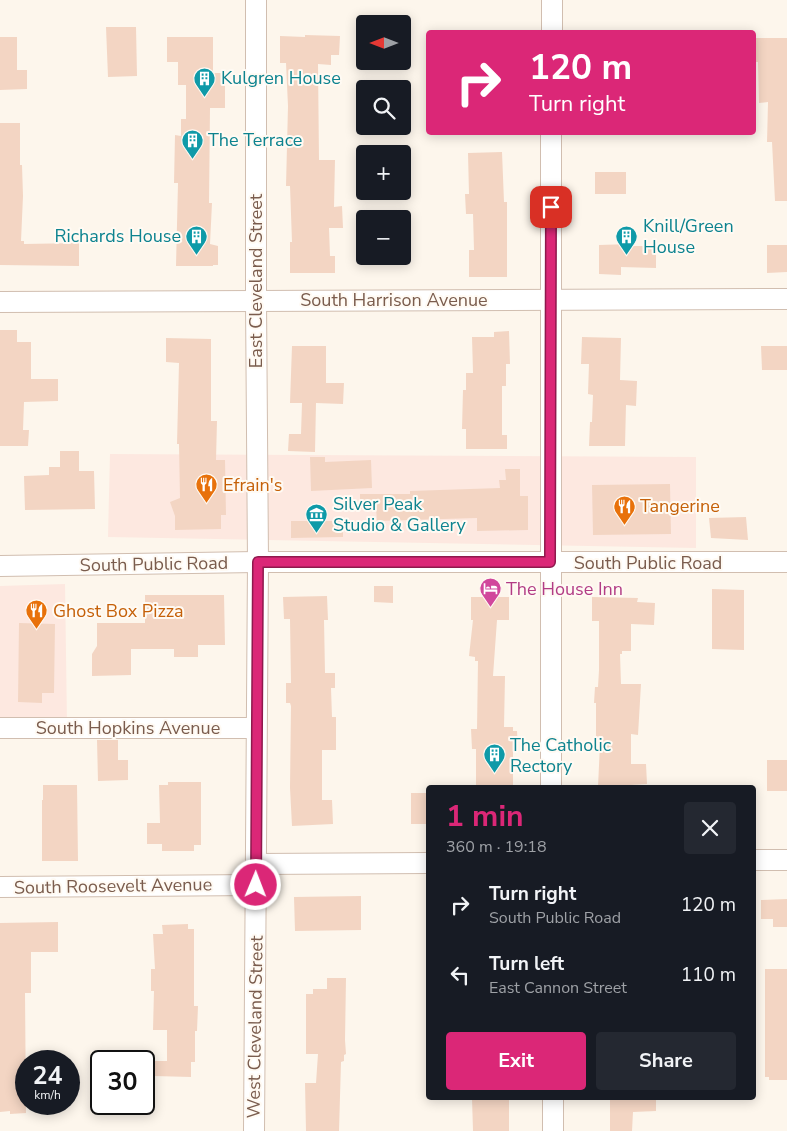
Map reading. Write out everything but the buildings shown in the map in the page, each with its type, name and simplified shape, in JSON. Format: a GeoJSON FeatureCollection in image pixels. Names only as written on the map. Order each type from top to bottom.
{"type":"FeatureCollection","features":[{"type":"Feature","properties":{"kind":"street","name":"East Cleveland Street"},"geometry":{"type":"LineString","coordinates":[[256,0],[258,562]]}},
{"type":"Feature","properties":{"kind":"street"},"geometry":{"type":"LineString","coordinates":[[552,0],[552,30]]}},
{"type":"Feature","properties":{"kind":"street"},"geometry":{"type":"LineString","coordinates":[[551,135],[551,785]]}},
{"type":"Feature","properties":{"kind":"street","name":"South Harrison Avenue"},"geometry":{"type":"LineString","coordinates":[[0,302],[787,299]]}},
{"type":"Feature","properties":{"kind":"street","name":"South Public Road"},"geometry":{"type":"LineString","coordinates":[[0,566],[258,562],[787,562]]}},
{"type":"Feature","properties":{"kind":"street","name":"West Cleveland Street"},"geometry":{"type":"LineString","coordinates":[[254,1131],[258,562]]}},
{"type":"Feature","properties":{"kind":"street","name":"South Hopkins Avenue"},"geometry":{"type":"LineString","coordinates":[[0,728],[256,728]]}},
{"type":"Feature","properties":{"kind":"street"},"geometry":{"type":"LineString","coordinates":[[756,860],[787,860]]}},
{"type":"Feature","properties":{"kind":"street"},"geometry":{"type":"LineString","coordinates":[[257,864],[426,863]]}},
{"type":"Feature","properties":{"kind":"street","name":"South Roosevelt Avenue"},"geometry":{"type":"LineString","coordinates":[[0,888],[256,885]]}},
{"type":"Feature","properties":{"kind":"street"},"geometry":{"type":"LineString","coordinates":[[553,1100],[553,1131]]}},
{"type":"Feature","properties":{"kind":"shaded area"},"geometry":{"type":"Polygon","coordinates":[[[110,454],[696,457],[696,548],[108,537],[110,454]]]}},
{"type":"Feature","properties":{"kind":"shaded area"},"geometry":{"type":"Polygon","coordinates":[[[65,584],[67,725],[0,724],[0,586],[65,584]]]}},
{"type":"Feature","properties":{"kind":"place","name":"Kulgren House"},"geometry":{"type":"Point","coordinates":[205,97]}},
{"type":"Feature","properties":{"kind":"place","name":"The Terrace"},"geometry":{"type":"Point","coordinates":[192,159]}},
{"type":"Feature","properties":{"kind":"place","name":"Richards House"},"geometry":{"type":"Point","coordinates":[197,255]}},
{"type":"Feature","properties":{"kind":"place","name":"Knill/Green House"},"geometry":{"type":"Point","coordinates":[627,255]}},
{"type":"Feature","properties":{"kind":"place","name":"Efrain's"},"geometry":{"type":"Point","coordinates":[207,504]}},
{"type":"Feature","properties":{"kind":"place","name":"Tangerine"},"geometry":{"type":"Point","coordinates":[624,525]}},
{"type":"Feature","properties":{"kind":"place","name":"Silver Peak Studio & Gallery"},"geometry":{"type":"Point","coordinates":[317,533]}},
{"type":"Feature","properties":{"kind":"place","name":"The House Inn"},"geometry":{"type":"Point","coordinates":[490,608]}},
{"type":"Feature","properties":{"kind":"place","name":"Ghost Box Pizza"},"geometry":{"type":"Point","coordinates":[37,630]}},
{"type":"Feature","properties":{"kind":"place","name":"The Catholic Rectory"},"geometry":{"type":"Point","coordinates":[494,774]}},
{"type":"Feature","properties":{"kind":"route"},"geometry":{"type":"LineString","coordinates":[[256,885],[258,562],[550,562],[551,207]]}}]}
